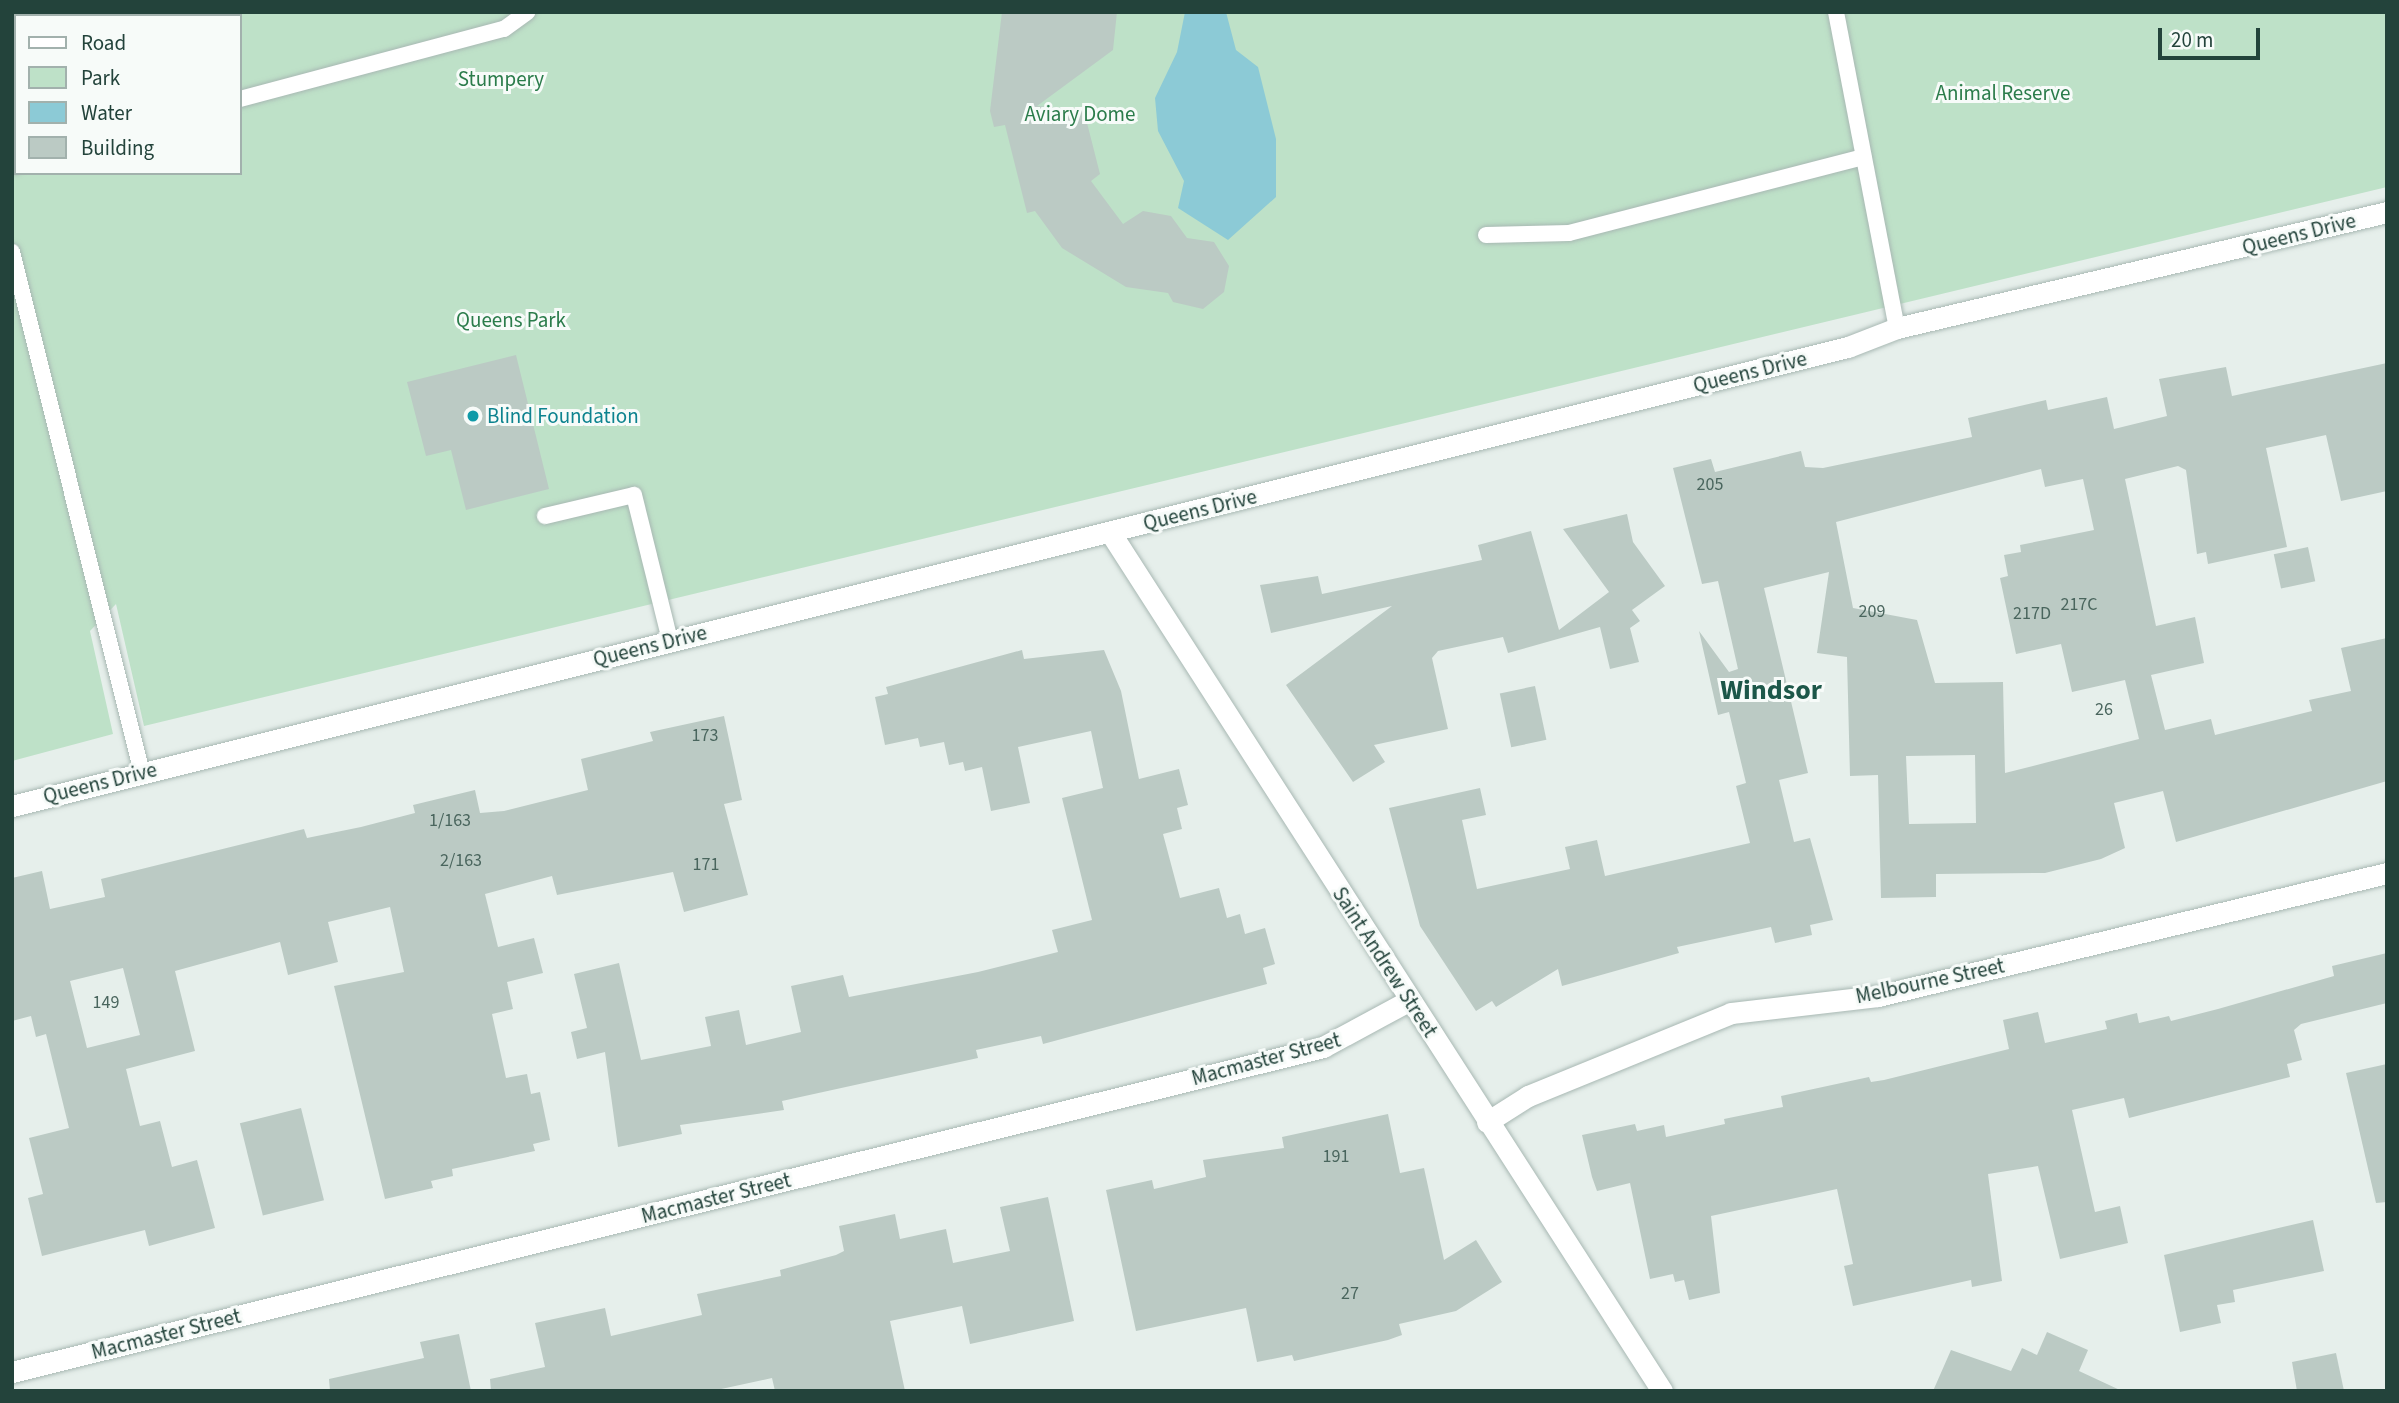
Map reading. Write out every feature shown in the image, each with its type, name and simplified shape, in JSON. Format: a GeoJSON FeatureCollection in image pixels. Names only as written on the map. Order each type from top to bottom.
{"type":"FeatureCollection","features":[{"type":"Feature","properties":{"kind":"street","name":"Queens Drive"},"geometry":{"type":"LineString","coordinates":[[12,806],[1848,347],[1897,328],[2387,212]]}},
{"type":"Feature","properties":{"kind":"street","name":"Saint Andrew Street"},"geometry":{"type":"LineString","coordinates":[[1110,531],[1662,1391]]}},
{"type":"Feature","properties":{"kind":"street","name":"Melbourne Street"},"geometry":{"type":"LineString","coordinates":[[1488,1122],[1528,1096],[1731,1013],[1878,996],[2387,873]]}},
{"type":"Feature","properties":{"kind":"street","name":"Macmaster Street"},"geometry":{"type":"LineString","coordinates":[[12,1373],[1297,1054],[1371,1026],[1410,1000]]}},
{"type":"Feature","properties":{"kind":"lane"},"geometry":{"type":"LineString","coordinates":[[242,98],[504,29],[527,12]]}},
{"type":"Feature","properties":{"kind":"lane"},"geometry":{"type":"LineString","coordinates":[[1836,12],[1897,328]]}},
{"type":"Feature","properties":{"kind":"lane"},"geometry":{"type":"LineString","coordinates":[[1486,235],[1569,233],[1863,157]]}},
{"type":"Feature","properties":{"kind":"lane"},"geometry":{"type":"LineString","coordinates":[[12,252],[142,773]]}},
{"type":"Feature","properties":{"kind":"lane"},"geometry":{"type":"LineString","coordinates":[[545,516],[634,495],[670,641]]}},
{"type":"Feature","properties":{"kind":"green space","name":"Queens Park"},"geometry":{"type":"Polygon","coordinates":[[[12,12],[2387,12],[2387,187],[144,726],[116,604],[90,631],[113,734],[12,761],[12,12]]]}},
{"type":"Feature","properties":{"kind":"water"},"geometry":{"type":"Polygon","coordinates":[[[1185,12],[1226,12],[1236,50],[1258,67],[1276,139],[1276,197],[1228,240],[1178,208],[1184,181],[1158,131],[1155,98],[1177,52],[1185,12]]]}},
{"type":"Feature","properties":{"kind":"building"},"geometry":{"type":"Polygon","coordinates":[[[1002,12],[1117,12],[1113,50],[1037,106],[1084,111],[1100,174],[1091,181],[1123,224],[1143,211],[1171,216],[1187,238],[1214,242],[1229,266],[1224,292],[1203,309],[1173,302],[1168,293],[1126,287],[1062,248],[1035,211],[1027,213],[1005,125],[994,127],[990,111],[1002,12]]]}},
{"type":"Feature","properties":{"kind":"building","name":"Blind Foundation"},"geometry":{"type":"Polygon","coordinates":[[[516,355],[549,489],[466,510],[451,450],[426,456],[407,382],[516,355]]]}},
{"type":"Feature","properties":{"kind":"building"},"geometry":{"type":"Polygon","coordinates":[[[2387,363],[2387,491],[2341,501],[2326,435],[2266,448],[2287,547],[2208,564],[2206,552],[2197,554],[2186,470],[2178,466],[2125,479],[2156,626],[2195,617],[2204,663],[2151,675],[2165,730],[2211,719],[2215,735],[2312,711],[2309,700],[2351,691],[2341,648],[2387,638],[2387,781],[2176,842],[2163,791],[2114,803],[2125,848],[2101,859],[2045,873],[1936,874],[1936,897],[1881,898],[1878,775],[1850,776],[1847,657],[1817,653],[1829,572],[1764,588],[1808,773],[1779,780],[1794,842],[1810,838],[1833,920],[1810,925],[1812,935],[1775,943],[1771,927],[1677,947],[1679,953],[1562,986],[1558,969],[1496,1007],[1492,1001],[1476,1011],[1420,926],[1389,808],[1480,788],[1486,815],[1462,820],[1477,889],[1570,869],[1565,847],[1597,840],[1605,876],[1750,843],[1736,786],[1746,783],[1729,712],[1718,715],[1699,631],[1729,672],[1738,669],[1718,581],[1702,584],[1673,468],[1711,459],[1715,472],[1801,451],[1805,467],[1823,468],[1972,437],[1968,418],[2046,400],[2048,410],[2107,397],[2114,429],[2167,416],[2159,379],[2226,367],[2232,396],[2387,363]],[[2041,469],[1836,522],[1853,608],[1917,620],[1935,683],[2003,682],[2005,773],[2139,739],[2125,680],[2072,692],[2061,644],[2016,654],[2000,578],[2008,576],[2004,555],[2021,552],[2020,545],[2094,530],[2083,479],[2045,487],[2041,469]],[[1975,755],[1906,756],[1909,824],[1976,823],[1975,755]]]}},
{"type":"Feature","properties":{"kind":"building"},"geometry":{"type":"Polygon","coordinates":[[[1627,514],[1633,542],[1665,586],[1632,610],[1640,621],[1630,628],[1639,662],[1610,669],[1600,627],[1508,653],[1503,637],[1438,651],[1432,658],[1448,729],[1374,745],[1385,762],[1353,782],[1286,685],[1392,606],[1271,633],[1260,585],[1318,576],[1322,594],[1482,560],[1478,545],[1531,531],[1559,630],[1609,592],[1563,529],[1627,514]]]}},
{"type":"Feature","properties":{"kind":"building"},"geometry":{"type":"Polygon","coordinates":[[[2308,547],[2315,581],[2281,589],[2274,554],[2308,547]]]}},
{"type":"Feature","properties":{"kind":"building"},"geometry":{"type":"Polygon","coordinates":[[[1022,650],[1024,659],[1104,650],[1121,691],[1139,779],[1179,769],[1188,805],[1177,808],[1182,829],[1163,834],[1180,898],[1219,888],[1227,918],[1240,914],[1245,934],[1265,928],[1275,964],[1263,968],[1267,984],[1043,1044],[1041,1036],[976,1050],[978,1058],[782,1101],[784,1110],[680,1125],[682,1134],[618,1147],[605,1052],[577,1059],[571,1032],[587,1028],[574,974],[619,963],[641,1060],[711,1046],[705,1017],[739,1010],[746,1045],[801,1032],[791,986],[843,975],[849,997],[978,972],[1058,952],[1052,930],[1092,920],[1062,798],[1103,788],[1091,731],[1018,747],[1030,803],[991,811],[982,767],[965,771],[963,762],[949,765],[944,742],[920,747],[918,738],[885,745],[875,697],[888,694],[886,687],[1022,650]]]}},
{"type":"Feature","properties":{"kind":"building"},"geometry":{"type":"Polygon","coordinates":[[[1535,686],[1546,740],[1511,747],[1500,693],[1535,686]]]}},
{"type":"Feature","properties":{"kind":"building"},"geometry":{"type":"Polygon","coordinates":[[[724,716],[742,800],[724,804],[748,895],[684,912],[673,872],[557,895],[552,876],[485,894],[498,947],[534,938],[543,973],[507,982],[513,1009],[492,1014],[506,1078],[527,1074],[531,1094],[540,1092],[550,1140],[533,1144],[535,1151],[452,1169],[453,1176],[431,1181],[433,1188],[385,1199],[334,986],[404,972],[390,907],[328,922],[338,962],[288,975],[280,942],[175,971],[195,1051],[126,1069],[140,1126],[160,1121],[172,1167],[197,1160],[215,1228],[149,1246],[145,1230],[42,1256],[28,1198],[43,1194],[29,1138],[69,1128],[46,1034],[36,1037],[31,1016],[12,1021],[12,878],[42,871],[50,909],[105,897],[101,879],[304,829],[307,838],[361,827],[415,813],[413,805],[475,790],[480,813],[504,811],[588,790],[581,759],[653,741],[650,732],[724,716]],[[123,968],[70,981],[87,1048],[140,1035],[123,968]]]}},
{"type":"Feature","properties":{"kind":"building"},"geometry":{"type":"Polygon","coordinates":[[[2387,953],[2387,1003],[2301,1024],[2294,1030],[2302,1060],[2287,1064],[2290,1077],[2129,1118],[2124,1098],[2072,1110],[2095,1212],[2120,1206],[2128,1243],[2060,1259],[2038,1166],[1988,1174],[2002,1281],[1972,1287],[1971,1280],[1853,1306],[1844,1266],[1853,1264],[1837,1189],[1711,1216],[1720,1293],[1689,1300],[1684,1280],[1675,1282],[1673,1274],[1650,1279],[1630,1183],[1597,1191],[1592,1177],[1582,1135],[1635,1124],[1637,1131],[1664,1125],[1666,1137],[1725,1124],[1724,1119],[1783,1107],[1781,1096],[1869,1077],[1871,1082],[1884,1080],[2009,1049],[2003,1020],[2038,1012],[2045,1043],[2107,1029],[2105,1021],[2137,1013],[2139,1023],[2169,1016],[2171,1021],[2218,1009],[2334,976],[2332,966],[2387,953]]]}},
{"type":"Feature","properties":{"kind":"building"},"geometry":{"type":"Polygon","coordinates":[[[2387,1064],[2387,1202],[2376,1203],[2346,1073],[2387,1064]]]}},
{"type":"Feature","properties":{"kind":"building"},"geometry":{"type":"Polygon","coordinates":[[[301,1108],[324,1200],[263,1215],[240,1123],[301,1108]]]}},
{"type":"Feature","properties":{"kind":"building"},"geometry":{"type":"Polygon","coordinates":[[[1388,1114],[1400,1173],[1424,1168],[1444,1260],[1476,1240],[1502,1282],[1456,1311],[1399,1324],[1402,1335],[1294,1361],[1292,1355],[1257,1362],[1246,1308],[1136,1331],[1106,1190],[1152,1180],[1154,1189],[1206,1177],[1203,1160],[1284,1148],[1282,1137],[1388,1114]]]}},
{"type":"Feature","properties":{"kind":"building"},"geometry":{"type":"Polygon","coordinates":[[[1048,1197],[1074,1321],[970,1344],[962,1306],[890,1321],[905,1391],[775,1391],[772,1378],[712,1391],[491,1391],[490,1379],[545,1367],[535,1323],[605,1308],[611,1336],[702,1315],[697,1294],[781,1276],[780,1270],[836,1255],[844,1251],[839,1226],[895,1214],[900,1239],[946,1229],[953,1263],[1010,1251],[1000,1207],[1048,1197]]]}},
{"type":"Feature","properties":{"kind":"building"},"geometry":{"type":"Polygon","coordinates":[[[2313,1220],[2324,1271],[2233,1290],[2235,1302],[2217,1305],[2221,1323],[2180,1332],[2164,1255],[2313,1220]]]}},
{"type":"Feature","properties":{"kind":"building"},"geometry":{"type":"Polygon","coordinates":[[[2047,1332],[2088,1350],[2079,1371],[2122,1391],[1933,1391],[1951,1350],[2011,1371],[2022,1348],[2037,1355],[2047,1332]]]}},
{"type":"Feature","properties":{"kind":"building"},"geometry":{"type":"Polygon","coordinates":[[[459,1334],[471,1391],[330,1391],[329,1379],[424,1358],[420,1342],[459,1334]]]}},
{"type":"Feature","properties":{"kind":"building"},"geometry":{"type":"Polygon","coordinates":[[[2336,1353],[2344,1391],[2297,1391],[2292,1362],[2336,1353]]]}},
{"type":"Feature","properties":{"kind":"place","name":"Blind Foundation"},"geometry":{"type":"Point","coordinates":[473,416]}},
{"type":"Feature","properties":{"kind":"district","name":"Windsor"},"geometry":{"type":"Point","coordinates":[1771,690]}},
{"type":"Feature","properties":{"kind":"park label","name":"Stumpery"},"geometry":{"type":"Point","coordinates":[501,79]}},
{"type":"Feature","properties":{"kind":"park label","name":"Animal Reserve"},"geometry":{"type":"Point","coordinates":[2003,93]}},
{"type":"Feature","properties":{"kind":"park label","name":"Aviary Dome"},"geometry":{"type":"Point","coordinates":[1080,114]}}]}
